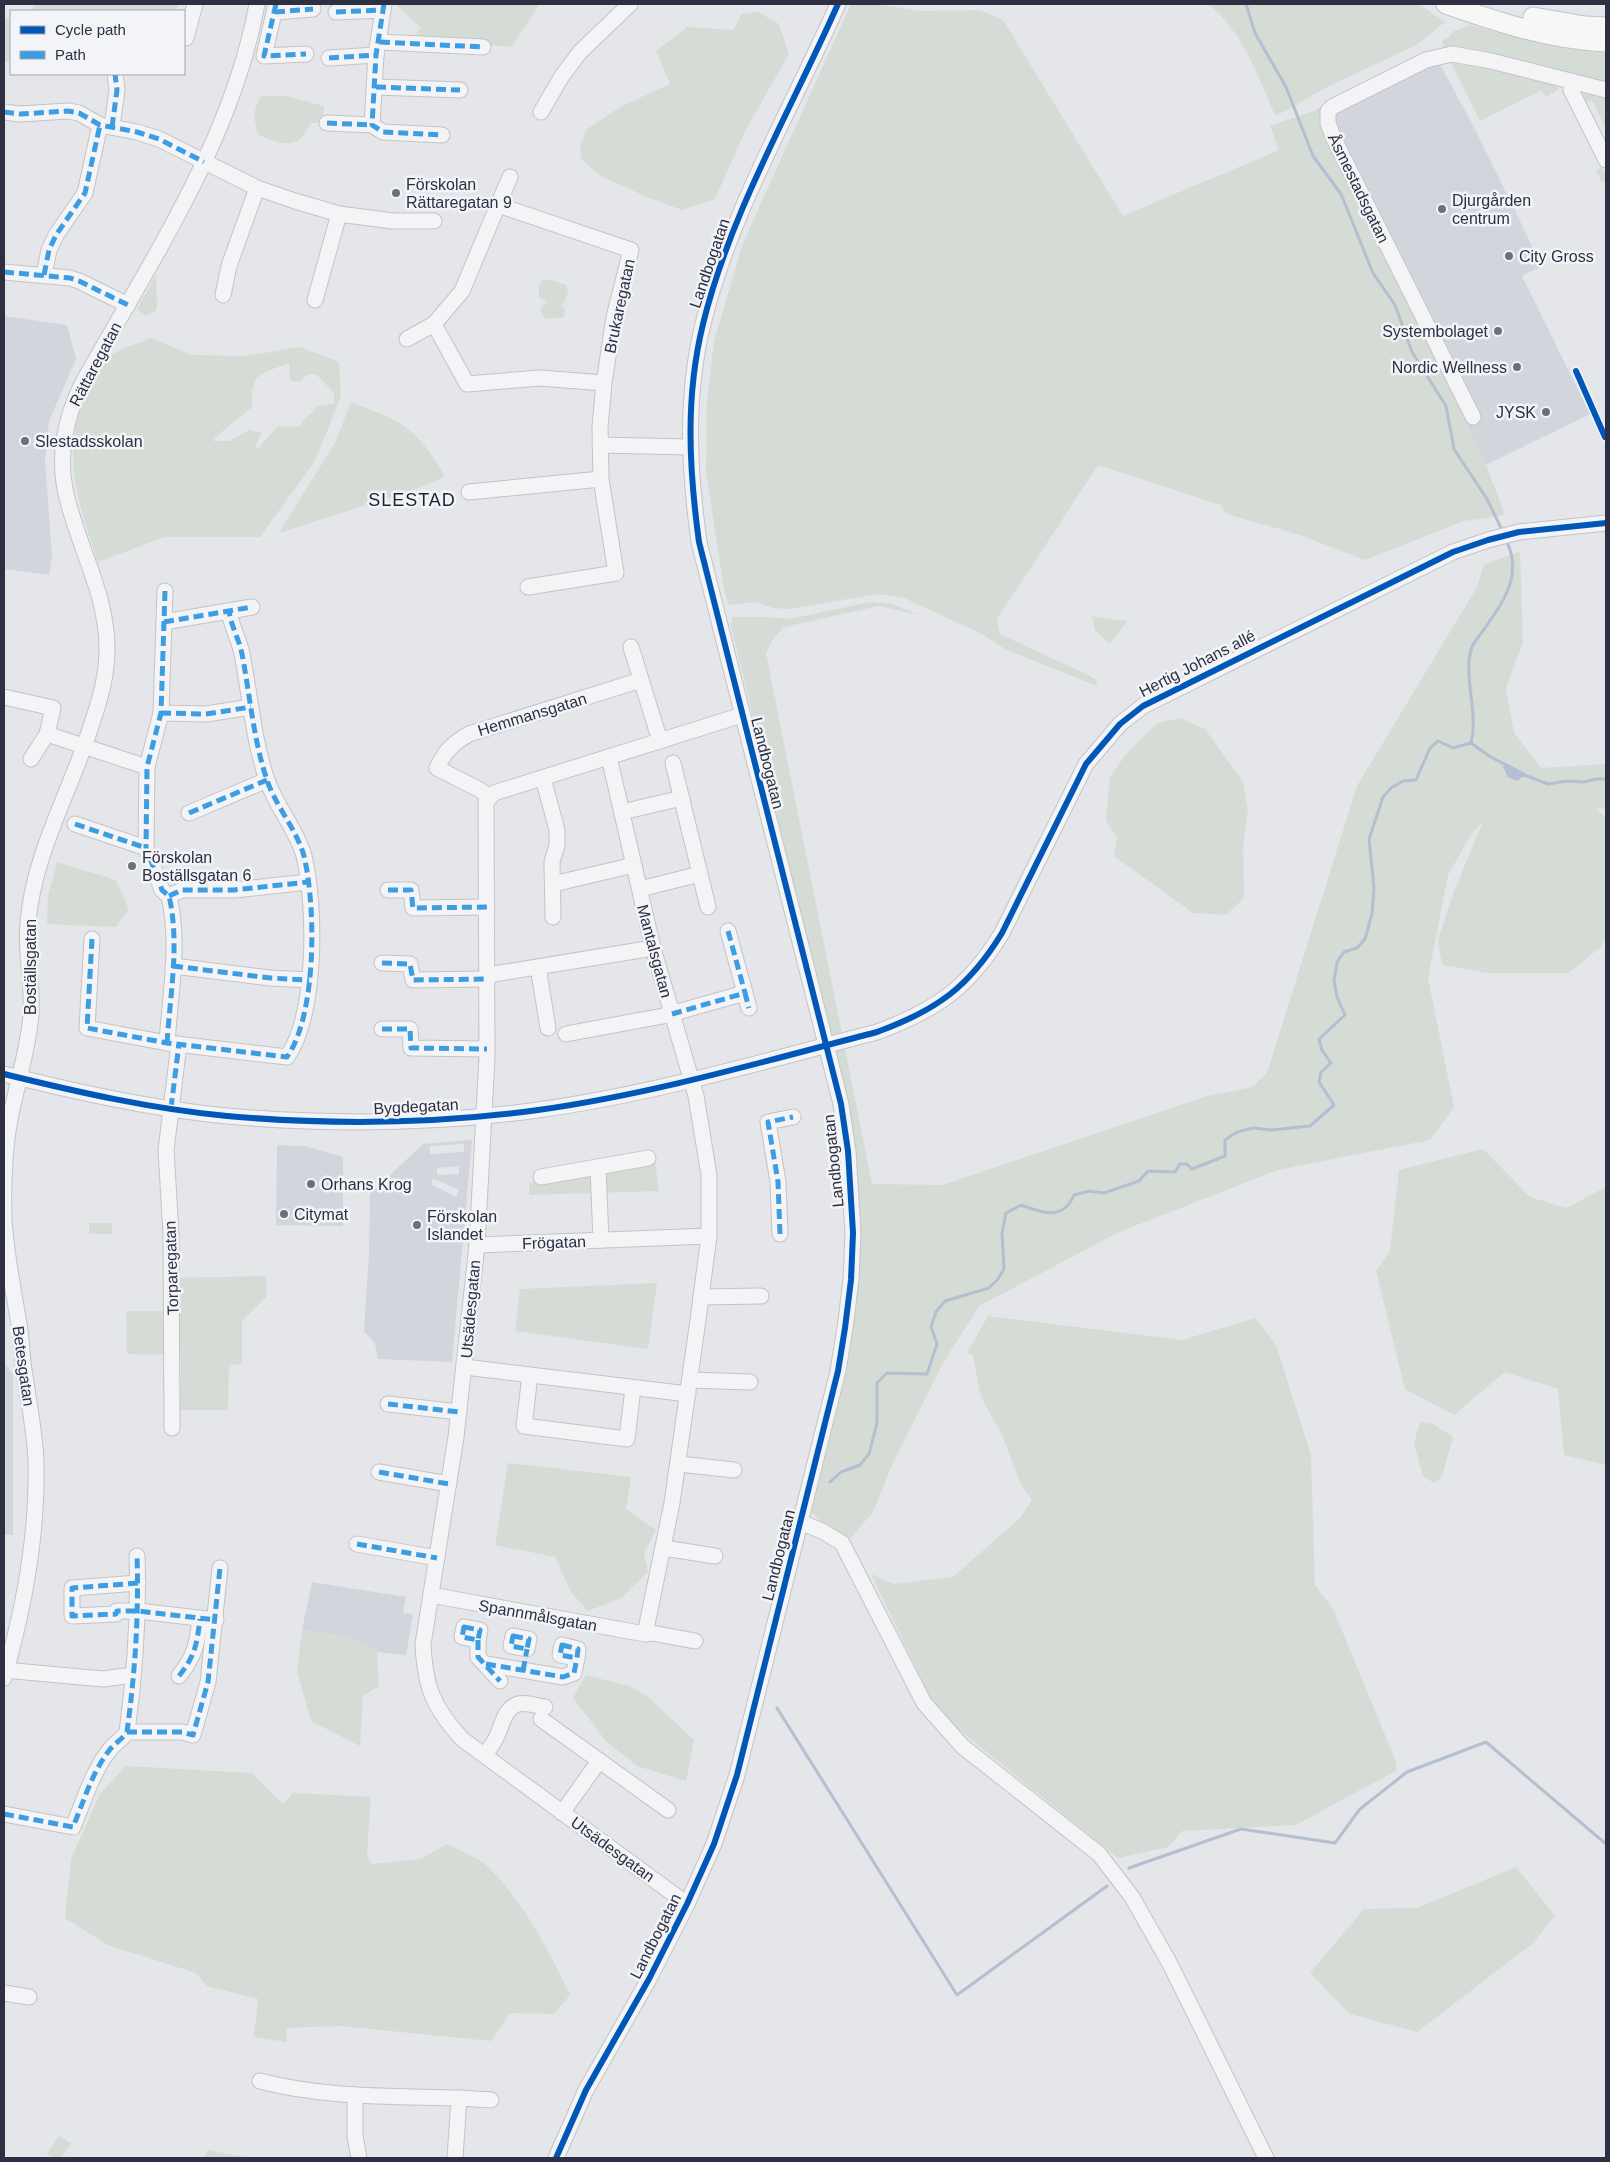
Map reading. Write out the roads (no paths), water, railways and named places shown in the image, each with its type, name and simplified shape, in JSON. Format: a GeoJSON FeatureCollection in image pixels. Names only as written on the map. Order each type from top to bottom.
{"type":"FeatureCollection","features":[{"type":"Feature","properties":{"kind":"main road"},"geometry":{"type":"LineString","coordinates":[[1446,4],[1504,23],[1558,36],[1606,42]]}},
{"type":"Feature","properties":{"kind":"main road"},"geometry":{"type":"LineString","coordinates":[[1484,4],[1546,20],[1606,27]]}},
{"type":"Feature","properties":{"kind":"street"},"geometry":{"type":"LineString","coordinates":[[186,38],[195,4]]}},
{"type":"Feature","properties":{"kind":"street","name":"Rättaregatan"},"geometry":{"type":"LineString","coordinates":[[92,570],[64,489],[63,452],[72,406],[81,386],[128,305],[204,162],[236,79],[249,39],[257,4]]}},
{"type":"Feature","properties":{"kind":"street"},"geometry":{"type":"LineString","coordinates":[[541,112],[562,76],[580,52],[630,4]]}},
{"type":"Feature","properties":{"kind":"street","name":"Landbogatan"},"geometry":{"type":"LineString","coordinates":[[793,98],[827,4]]}},
{"type":"Feature","properties":{"kind":"street","name":"Landbogatan"},"geometry":{"type":"LineString","coordinates":[[556,2158],[586,2090],[649,1980],[687,1904],[714,1844],[737,1776],[838,1370],[851,1280],[853,1233],[848,1151],[841,1104],[699,542],[692,495],[689,447],[695,366],[713,288],[743,211],[793,98],[817,52],[838,4]]}},
{"type":"Feature","properties":{"kind":"street"},"geometry":{"type":"LineString","coordinates":[[336,12],[383,7],[372,125]]}},
{"type":"Feature","properties":{"kind":"street"},"geometry":{"type":"LineString","coordinates":[[306,54],[264,56],[275,8],[313,9]]}},
{"type":"Feature","properties":{"kind":"street"},"geometry":{"type":"LineString","coordinates":[[329,58],[378,49],[483,47]]}},
{"type":"Feature","properties":{"kind":"street","name":"Åsmestadsgatan"},"geometry":{"type":"LineString","coordinates":[[1473,417],[1332,134],[1328,123],[1328,111],[1332,107],[1426,60],[1445,55],[1459,55],[1491,61],[1572,83],[1606,90]]}},
{"type":"Feature","properties":{"kind":"street"},"geometry":{"type":"LineString","coordinates":[[44,275],[49,250],[56,236],[85,193],[117,90],[115,75]]}},
{"type":"Feature","properties":{"kind":"street"},"geometry":{"type":"LineString","coordinates":[[1572,83],[1571,90],[1606,160]]}},
{"type":"Feature","properties":{"kind":"street"},"geometry":{"type":"LineString","coordinates":[[376,87],[460,90]]}},
{"type":"Feature","properties":{"kind":"street"},"geometry":{"type":"LineString","coordinates":[[4,112],[20,114],[68,111],[79,113],[106,126],[159,139],[257,188],[339,214],[393,222],[434,221]]}},
{"type":"Feature","properties":{"kind":"street"},"geometry":{"type":"LineString","coordinates":[[327,123],[372,125],[383,132],[442,136]]}},
{"type":"Feature","properties":{"kind":"street"},"geometry":{"type":"LineString","coordinates":[[407,339],[434,324],[462,291],[510,177]]}},
{"type":"Feature","properties":{"kind":"street"},"geometry":{"type":"LineString","coordinates":[[223,295],[229,266],[257,188]]}},
{"type":"Feature","properties":{"kind":"street","name":"Brukaregatan"},"geometry":{"type":"LineString","coordinates":[[498,205],[631,250],[614,317],[604,382],[600,445],[601,479],[617,577],[528,586]]}},
{"type":"Feature","properties":{"kind":"street"},"geometry":{"type":"LineString","coordinates":[[315,300],[339,214]]}},
{"type":"Feature","properties":{"kind":"street","name":"Rättaregatan"},"geometry":{"type":"LineString","coordinates":[[4,272],[44,275],[80,281],[128,305]]}},
{"type":"Feature","properties":{"kind":"street"},"geometry":{"type":"LineString","coordinates":[[434,324],[467,384],[540,378],[604,382]]}},
{"type":"Feature","properties":{"kind":"street"},"geometry":{"type":"LineString","coordinates":[[600,445],[689,447]]}},
{"type":"Feature","properties":{"kind":"street"},"geometry":{"type":"LineString","coordinates":[[469,492],[601,479]]}},
{"type":"Feature","properties":{"kind":"street","name":"Hertig Johans allé"},"geometry":{"type":"LineString","coordinates":[[826,1045],[877,1032],[904,1022],[930,1009],[953,993],[973,975],[989,955],[1002,933],[1086,764],[1120,724],[1142,706],[1438,560],[1488,540],[1520,532],[1606,523]]}},
{"type":"Feature","properties":{"kind":"street","name":"Boställsgatan"},"geometry":{"type":"LineString","coordinates":[[20,1078],[31,1015],[28,923],[34,886],[44,847],[85,745],[103,688],[107,650],[104,611],[92,570]]}},
{"type":"Feature","properties":{"kind":"street"},"geometry":{"type":"LineString","coordinates":[[164,591],[161,713],[147,767],[146,848],[162,890],[169,896],[172,911],[173,1044],[171,1108]]}},
{"type":"Feature","properties":{"kind":"street"},"geometry":{"type":"LineString","coordinates":[[164,622],[252,607]]}},
{"type":"Feature","properties":{"kind":"street"},"geometry":{"type":"LineString","coordinates":[[92,939],[87,1028],[173,1044],[287,1057],[293,1048],[305,1009],[309,980],[312,924],[304,855],[266,780],[257,747],[242,651],[228,611]]}},
{"type":"Feature","properties":{"kind":"street"},"geometry":{"type":"LineString","coordinates":[[631,648],[660,741]]}},
{"type":"Feature","properties":{"kind":"street","name":"Hemmansgatan"},"geometry":{"type":"LineString","coordinates":[[489,797],[480,790],[435,771],[449,748],[469,734],[641,680]]}},
{"type":"Feature","properties":{"kind":"street"},"geometry":{"type":"LineString","coordinates":[[4,697],[53,708],[47,734],[31,759]]}},
{"type":"Feature","properties":{"kind":"street"},"geometry":{"type":"LineString","coordinates":[[161,713],[206,714],[250,707]]}},
{"type":"Feature","properties":{"kind":"street"},"geometry":{"type":"LineString","coordinates":[[484,1116],[488,977],[485,808],[489,797],[494,793],[742,715]]}},
{"type":"Feature","properties":{"kind":"street"},"geometry":{"type":"LineString","coordinates":[[47,734],[147,767]]}},
{"type":"Feature","properties":{"kind":"street","name":"Mantalsgatan"},"geometry":{"type":"LineString","coordinates":[[609,757],[653,948],[692,1079]]}},
{"type":"Feature","properties":{"kind":"street"},"geometry":{"type":"LineString","coordinates":[[673,763],[708,907]]}},
{"type":"Feature","properties":{"kind":"street"},"geometry":{"type":"LineString","coordinates":[[543,778],[557,830],[557,845],[552,862],[553,917]]}},
{"type":"Feature","properties":{"kind":"street"},"geometry":{"type":"LineString","coordinates":[[189,813],[266,780]]}},
{"type":"Feature","properties":{"kind":"street"},"geometry":{"type":"LineString","coordinates":[[622,812],[682,798]]}},
{"type":"Feature","properties":{"kind":"street"},"geometry":{"type":"LineString","coordinates":[[75,824],[146,848]]}},
{"type":"Feature","properties":{"kind":"street"},"geometry":{"type":"LineString","coordinates":[[552,884],[634,865]]}},
{"type":"Feature","properties":{"kind":"street","name":"Mantalsgatan"},"geometry":{"type":"LineString","coordinates":[[640,889],[700,874]]}},
{"type":"Feature","properties":{"kind":"street"},"geometry":{"type":"LineString","coordinates":[[169,896],[182,890],[234,890],[308,882]]}},
{"type":"Feature","properties":{"kind":"street"},"geometry":{"type":"LineString","coordinates":[[388,890],[411,890],[414,908],[487,907]]}},
{"type":"Feature","properties":{"kind":"street"},"geometry":{"type":"LineString","coordinates":[[728,931],[749,1008]]}},
{"type":"Feature","properties":{"kind":"street"},"geometry":{"type":"LineString","coordinates":[[382,963],[410,964],[413,980],[488,977],[653,948]]}},
{"type":"Feature","properties":{"kind":"street"},"geometry":{"type":"LineString","coordinates":[[173,966],[270,978],[309,980]]}},
{"type":"Feature","properties":{"kind":"street"},"geometry":{"type":"LineString","coordinates":[[538,967],[548,1028]]}},
{"type":"Feature","properties":{"kind":"street","name":"Mantalsgatan"},"geometry":{"type":"LineString","coordinates":[[566,1034],[672,1014],[745,993]]}},
{"type":"Feature","properties":{"kind":"street"},"geometry":{"type":"LineString","coordinates":[[382,1029],[410,1029],[411,1048],[487,1048]]}},
{"type":"Feature","properties":{"kind":"street","name":"Bygdegatan"},"geometry":{"type":"LineString","coordinates":[[4,1074],[171,1108],[226,1116],[364,1122],[484,1116],[582,1103],[692,1079],[826,1045]]}},
{"type":"Feature","properties":{"kind":"street","name":"Betesgatan"},"geometry":{"type":"LineString","coordinates":[[4,1673],[22,1610],[32,1537],[36,1461],[21,1335],[9,1266],[4,1218],[6,1150],[20,1078]]}},
{"type":"Feature","properties":{"kind":"street"},"geometry":{"type":"LineString","coordinates":[[645,1634],[664,1548],[679,1464],[709,1236],[708,1167],[692,1079]]}},
{"type":"Feature","properties":{"kind":"street","name":"Torparegatan"},"geometry":{"type":"LineString","coordinates":[[171,1108],[166,1150],[171,1253],[172,1428]]}},
{"type":"Feature","properties":{"kind":"street","name":"Utsädesgatan"},"geometry":{"type":"LineString","coordinates":[[484,1116],[476,1245],[465,1367],[449,1484],[423,1644],[424,1672],[440,1713],[462,1739],[687,1904]]}},
{"type":"Feature","properties":{"kind":"street"},"geometry":{"type":"LineString","coordinates":[[780,1234],[778,1182],[768,1122],[793,1117]]}},
{"type":"Feature","properties":{"kind":"street"},"geometry":{"type":"LineString","coordinates":[[541,1177],[648,1158]]}},
{"type":"Feature","properties":{"kind":"street","name":"Frögatan"},"geometry":{"type":"LineString","coordinates":[[598,1167],[601,1240]]}},
{"type":"Feature","properties":{"kind":"street","name":"Frögatan"},"geometry":{"type":"LineString","coordinates":[[476,1245],[709,1236]]}},
{"type":"Feature","properties":{"kind":"street"},"geometry":{"type":"LineString","coordinates":[[702,1297],[761,1296]]}},
{"type":"Feature","properties":{"kind":"street"},"geometry":{"type":"LineString","coordinates":[[465,1367],[633,1388],[689,1387],[750,1382]]}},
{"type":"Feature","properties":{"kind":"street"},"geometry":{"type":"LineString","coordinates":[[530,1375],[524,1426],[627,1439],[633,1388]]}},
{"type":"Feature","properties":{"kind":"street"},"geometry":{"type":"LineString","coordinates":[[388,1404],[459,1412]]}},
{"type":"Feature","properties":{"kind":"street"},"geometry":{"type":"LineString","coordinates":[[679,1464],[734,1470]]}},
{"type":"Feature","properties":{"kind":"street"},"geometry":{"type":"LineString","coordinates":[[378,1472],[449,1484]]}},
{"type":"Feature","properties":{"kind":"street"},"geometry":{"type":"LineString","coordinates":[[800,1522],[822,1531],[842,1543],[924,1703],[962,1746],[1099,1854],[1132,1897],[1170,1964],[1266,2158]]}},
{"type":"Feature","properties":{"kind":"street"},"geometry":{"type":"LineString","coordinates":[[357,1544],[437,1558]]}},
{"type":"Feature","properties":{"kind":"street"},"geometry":{"type":"LineString","coordinates":[[664,1548],[715,1556]]}},
{"type":"Feature","properties":{"kind":"street"},"geometry":{"type":"LineString","coordinates":[[4,1814],[73,1827],[91,1784],[108,1751],[127,1732],[135,1672],[138,1611],[137,1556]]}},
{"type":"Feature","properties":{"kind":"street"},"geometry":{"type":"LineString","coordinates":[[179,1676],[190,1662],[208,1619],[220,1568]]}},
{"type":"Feature","properties":{"kind":"street"},"geometry":{"type":"LineString","coordinates":[[138,1583],[72,1588],[72,1616],[116,1614],[117,1611],[138,1611],[208,1619]]}},
{"type":"Feature","properties":{"kind":"street","name":"Spannmålsgatan"},"geometry":{"type":"LineString","coordinates":[[431,1595],[645,1634],[652,1633],[695,1641]]}},
{"type":"Feature","properties":{"kind":"street"},"geometry":{"type":"LineString","coordinates":[[127,1732],[182,1732],[193,1735],[208,1682],[208,1619]]}},
{"type":"Feature","properties":{"kind":"street"},"geometry":{"type":"LineString","coordinates":[[478,1640],[478,1657],[500,1681]]}},
{"type":"Feature","properties":{"kind":"street"},"geometry":{"type":"LineString","coordinates":[[523,1671],[527,1649]]}},
{"type":"Feature","properties":{"kind":"street"},"geometry":{"type":"LineString","coordinates":[[486,1664],[557,1677],[568,1676],[574,1673],[577,1658]]}},
{"type":"Feature","properties":{"kind":"street"},"geometry":{"type":"LineString","coordinates":[[4,1673],[103,1679],[125,1676]]}},
{"type":"Feature","properties":{"kind":"street"},"geometry":{"type":"LineString","coordinates":[[485,1756],[496,1739],[502,1721],[510,1709],[526,1703],[543,1713],[599,1761],[668,1810]]}},
{"type":"Feature","properties":{"kind":"street","name":"Utsädesgatan"},"geometry":{"type":"LineString","coordinates":[[562,1813],[599,1761]]}},
{"type":"Feature","properties":{"kind":"street"},"geometry":{"type":"LineString","coordinates":[[4,1993],[29,1997]]}},
{"type":"Feature","properties":{"kind":"street"},"geometry":{"type":"LineString","coordinates":[[260,2081],[284,2087],[355,2095],[491,2100]]}},
{"type":"Feature","properties":{"kind":"street"},"geometry":{"type":"LineString","coordinates":[[355,2095],[355,2136],[359,2158]]}},
{"type":"Feature","properties":{"kind":"street"},"geometry":{"type":"LineString","coordinates":[[455,2158],[459,2098]]}},
{"type":"Feature","properties":{"kind":"water"},"geometry":{"type":"Polygon","coordinates":[[[1506,763],[1527,774],[1517,781],[1508,777],[1503,767],[1506,763]]]}},
{"type":"Feature","properties":{"kind":"waterway"},"geometry":{"type":"LineString","coordinates":[[1246,4],[1255,33],[1286,87],[1313,156],[1341,194],[1373,273],[1395,305],[1412,352],[1446,406],[1454,449],[1487,499],[1503,532]]}},
{"type":"Feature","properties":{"kind":"waterway"},"geometry":{"type":"LineString","coordinates":[[830,1482],[841,1472],[860,1465],[869,1454],[877,1423],[877,1383],[887,1373],[927,1374],[937,1344],[931,1327],[936,1312],[945,1301],[989,1288],[998,1279],[1004,1269],[1002,1233],[1006,1213],[1021,1205],[1044,1212],[1058,1212],[1064,1209],[1074,1195],[1089,1191],[1104,1193],[1139,1181],[1148,1171],[1175,1172],[1180,1164],[1187,1164],[1192,1169],[1225,1156],[1225,1140],[1237,1132],[1253,1128],[1271,1130],[1310,1126],[1334,1105],[1319,1082],[1321,1072],[1331,1063],[1322,1050],[1319,1039],[1345,1015],[1337,997],[1334,981],[1337,962],[1344,952],[1357,948],[1365,939],[1372,914],[1374,888],[1369,839],[1383,797],[1391,788],[1403,781],[1416,780],[1430,748],[1438,741],[1453,748],[1471,743],[1473,719],[1469,681],[1469,657],[1473,644],[1499,607],[1509,586],[1513,564],[1506,540]]}},
{"type":"Feature","properties":{"kind":"waterway"},"geometry":{"type":"LineString","coordinates":[[1471,743],[1489,756],[1508,766]]}},
{"type":"Feature","properties":{"kind":"waterway"},"geometry":{"type":"LineString","coordinates":[[1522,774],[1548,784],[1606,779]]}},
{"type":"Feature","properties":{"kind":"waterway"},"geometry":{"type":"LineString","coordinates":[[777,1708],[957,1995],[1107,1886]]}},
{"type":"Feature","properties":{"kind":"waterway"},"geometry":{"type":"LineString","coordinates":[[1129,1868],[1241,1829],[1335,1843],[1360,1809],[1407,1772],[1486,1742],[1606,1844]]}},
{"type":"Feature","properties":{"kind":"place","name":"Förskolan Rättaregatan 9"},"geometry":{"type":"Point","coordinates":[396,193]}},
{"type":"Feature","properties":{"kind":"place","name":"Djurgården centrum"},"geometry":{"type":"Point","coordinates":[1442,209]}},
{"type":"Feature","properties":{"kind":"place","name":"City Gross"},"geometry":{"type":"Point","coordinates":[1509,256]}},
{"type":"Feature","properties":{"kind":"place","name":"Systembolaget"},"geometry":{"type":"Point","coordinates":[1498,331]}},
{"type":"Feature","properties":{"kind":"place","name":"Nordic Wellness"},"geometry":{"type":"Point","coordinates":[1517,367]}},
{"type":"Feature","properties":{"kind":"place","name":"JYSK"},"geometry":{"type":"Point","coordinates":[1546,412]}},
{"type":"Feature","properties":{"kind":"place","name":"Slestadsskolan"},"geometry":{"type":"Point","coordinates":[25,441]}},
{"type":"Feature","properties":{"kind":"place","name":"Förskolan Boställsgatan 6"},"geometry":{"type":"Point","coordinates":[132,866]}},
{"type":"Feature","properties":{"kind":"place","name":"Orhans Krog"},"geometry":{"type":"Point","coordinates":[311,1184]}},
{"type":"Feature","properties":{"kind":"place","name":"Citymat"},"geometry":{"type":"Point","coordinates":[284,1214]}},
{"type":"Feature","properties":{"kind":"place","name":"Förskolan Islandet"},"geometry":{"type":"Point","coordinates":[417,1225]}},
{"type":"Feature","properties":{"kind":"district","name":"SLESTAD"},"geometry":{"type":"Point","coordinates":[412,500]}}]}
